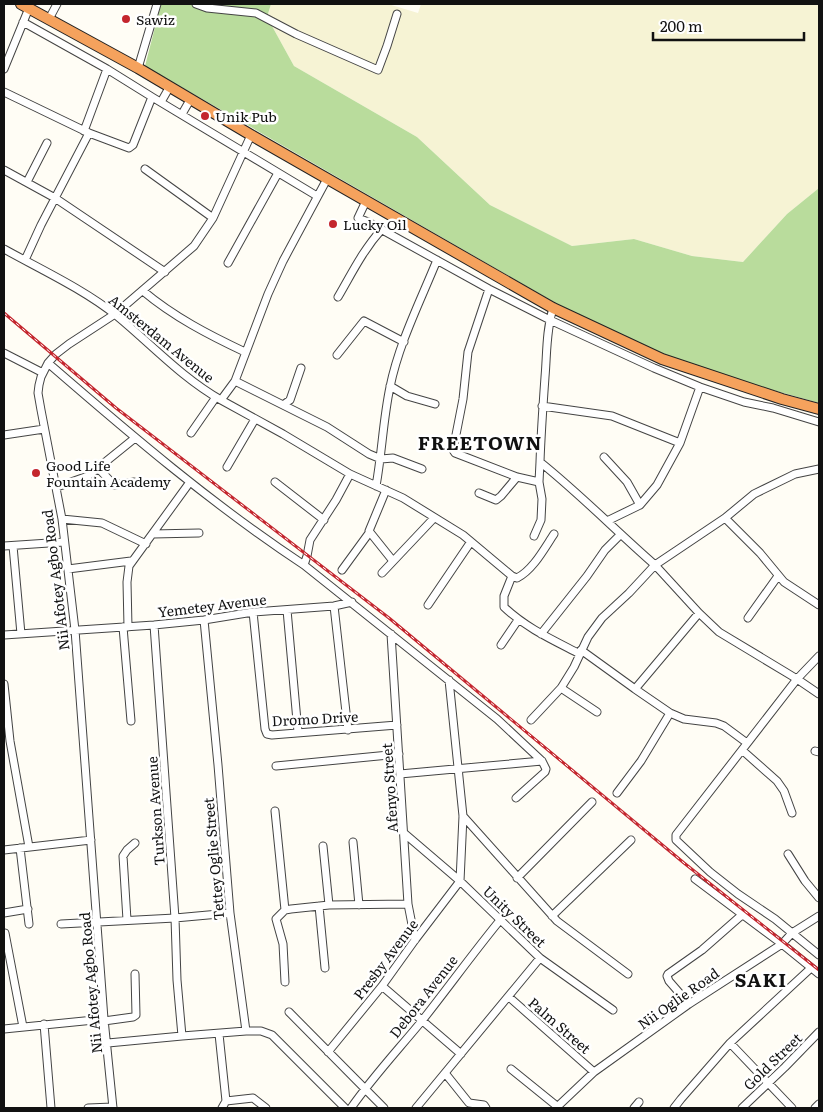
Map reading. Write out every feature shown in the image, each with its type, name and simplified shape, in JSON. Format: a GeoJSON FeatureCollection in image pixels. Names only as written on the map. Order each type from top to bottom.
{"type":"FeatureCollection","features":[{"type":"Feature","properties":{"kind":"highway"},"geometry":{"type":"LineString","coordinates":[[25,6],[138,68],[169,88],[553,308],[668,361],[782,399],[819,409]]}},
{"type":"Feature","properties":{"kind":"street"},"geometry":{"type":"LineString","coordinates":[[49,19],[57,4]]}},
{"type":"Feature","properties":{"kind":"street"},"geometry":{"type":"LineString","coordinates":[[138,68],[156,4]]}},
{"type":"Feature","properties":{"kind":"street"},"geometry":{"type":"LineString","coordinates":[[196,4],[207,8],[256,13],[296,34],[378,70],[397,14]]}},
{"type":"Feature","properties":{"kind":"street"},"geometry":{"type":"LineString","coordinates":[[4,69],[23,22],[25,6]]}},
{"type":"Feature","properties":{"kind":"street"},"geometry":{"type":"LineString","coordinates":[[23,22],[107,69],[317,196]]}},
{"type":"Feature","properties":{"kind":"street"},"geometry":{"type":"LineString","coordinates":[[25,260],[86,132],[107,69]]}},
{"type":"Feature","properties":{"kind":"street"},"geometry":{"type":"LineString","coordinates":[[161,102],[169,88]]}},
{"type":"Feature","properties":{"kind":"street"},"geometry":{"type":"LineString","coordinates":[[4,92],[86,132],[131,148],[152,97]]}},
{"type":"Feature","properties":{"kind":"street"},"geometry":{"type":"LineString","coordinates":[[182,114],[190,100]]}},
{"type":"Feature","properties":{"kind":"street","name":"Nii Afotey Agbo Road"},"geometry":{"type":"LineString","coordinates":[[113,1108],[96,921],[75,630],[62,519],[38,393],[43,373],[48,363],[56,354],[115,314],[194,246],[213,218],[251,135]]}},
{"type":"Feature","properties":{"kind":"street"},"geometry":{"type":"LineString","coordinates":[[27,182],[46,143]]}},
{"type":"Feature","properties":{"kind":"street"},"geometry":{"type":"LineString","coordinates":[[145,169],[213,218]]}},
{"type":"Feature","properties":{"kind":"street"},"geometry":{"type":"LineString","coordinates":[[4,170],[55,198],[165,272]]}},
{"type":"Feature","properties":{"kind":"street"},"geometry":{"type":"LineString","coordinates":[[228,263],[278,173]]}},
{"type":"Feature","properties":{"kind":"street","name":"Amsterdam Avenue"},"geometry":{"type":"LineString","coordinates":[[4,249],[83,293],[115,314],[193,382],[219,399],[235,381],[283,261],[327,179]]}},
{"type":"Feature","properties":{"kind":"street"},"geometry":{"type":"LineString","coordinates":[[366,200],[358,218],[382,229],[489,289],[550,320],[700,387],[744,402],[819,422]]}},
{"type":"Feature","properties":{"kind":"street"},"geometry":{"type":"LineString","coordinates":[[338,298],[355,266],[382,229]]}},
{"type":"Feature","properties":{"kind":"street"},"geometry":{"type":"LineString","coordinates":[[376,486],[390,386],[404,342],[437,260]]}},
{"type":"Feature","properties":{"kind":"street"},"geometry":{"type":"LineString","coordinates":[[489,289],[468,352],[463,399],[453,450],[455,453],[517,478],[539,482]]}},
{"type":"Feature","properties":{"kind":"street"},"geometry":{"type":"LineString","coordinates":[[143,291],[160,305],[195,327],[245,352]]}},
{"type":"Feature","properties":{"kind":"street"},"geometry":{"type":"LineString","coordinates":[[534,536],[541,520],[542,500],[539,482],[542,406],[550,320],[553,308]]}},
{"type":"Feature","properties":{"kind":"street"},"geometry":{"type":"LineString","coordinates":[[337,355],[364,321],[404,342]]}},
{"type":"Feature","properties":{"kind":"street"},"geometry":{"type":"LineString","coordinates":[[4,353],[43,373]]}},
{"type":"Feature","properties":{"kind":"street"},"geometry":{"type":"LineString","coordinates":[[48,363],[135,438],[190,482],[269,542],[304,564],[508,728],[542,761],[546,768],[545,772],[516,798]]}},
{"type":"Feature","properties":{"kind":"street"},"geometry":{"type":"LineString","coordinates":[[283,405],[290,400],[301,368]]}},
{"type":"Feature","properties":{"kind":"street"},"geometry":{"type":"LineString","coordinates":[[235,381],[327,427],[366,452],[381,459],[393,458],[422,469]]}},
{"type":"Feature","properties":{"kind":"street"},"geometry":{"type":"LineString","coordinates":[[390,386],[407,396],[435,404]]}},
{"type":"Feature","properties":{"kind":"street"},"geometry":{"type":"LineString","coordinates":[[607,521],[640,505],[657,485],[680,444],[700,387]]}},
{"type":"Feature","properties":{"kind":"street"},"geometry":{"type":"LineString","coordinates":[[191,434],[219,399],[350,474],[403,498],[463,535],[470,543],[517,578],[535,562],[554,534]]}},
{"type":"Feature","properties":{"kind":"street"},"geometry":{"type":"LineString","coordinates":[[542,406],[612,416],[680,444]]}},
{"type":"Feature","properties":{"kind":"street"},"geometry":{"type":"LineString","coordinates":[[227,467],[255,419]]}},
{"type":"Feature","properties":{"kind":"street"},"geometry":{"type":"LineString","coordinates":[[4,435],[44,429]]}},
{"type":"Feature","properties":{"kind":"street"},"geometry":{"type":"LineString","coordinates":[[56,487],[82,479],[99,469],[135,438]]}},
{"type":"Feature","properties":{"kind":"street"},"geometry":{"type":"LineString","coordinates":[[604,457],[627,482],[640,505]]}},
{"type":"Feature","properties":{"kind":"street"},"geometry":{"type":"LineString","coordinates":[[540,462],[574,489],[620,535],[655,565],[699,613],[729,639],[819,694]]}},
{"type":"Feature","properties":{"kind":"street"},"geometry":{"type":"LineString","coordinates":[[532,720],[561,688],[588,637],[602,618],[655,565],[725,518],[754,494],[795,474],[819,468]]}},
{"type":"Feature","properties":{"kind":"street"},"geometry":{"type":"LineString","coordinates":[[99,469],[114,485],[134,482]]}},
{"type":"Feature","properties":{"kind":"street"},"geometry":{"type":"LineString","coordinates":[[304,564],[308,553],[308,543],[324,520],[350,474]]}},
{"type":"Feature","properties":{"kind":"street"},"geometry":{"type":"LineString","coordinates":[[478,493],[496,500],[517,478]]}},
{"type":"Feature","properties":{"kind":"street"},"geometry":{"type":"LineString","coordinates":[[131,721],[126,627],[129,566],[190,482]]}},
{"type":"Feature","properties":{"kind":"street"},"geometry":{"type":"LineString","coordinates":[[275,482],[324,520]]}},
{"type":"Feature","properties":{"kind":"street"},"geometry":{"type":"LineString","coordinates":[[342,570],[369,533],[386,490]]}},
{"type":"Feature","properties":{"kind":"street"},"geometry":{"type":"LineString","coordinates":[[382,573],[434,518]]}},
{"type":"Feature","properties":{"kind":"street"},"geometry":{"type":"LineString","coordinates":[[725,518],[760,553],[784,582],[819,605]]}},
{"type":"Feature","properties":{"kind":"street"},"geometry":{"type":"LineString","coordinates":[[62,519],[102,523],[146,544]]}},
{"type":"Feature","properties":{"kind":"street"},"geometry":{"type":"LineString","coordinates":[[153,534],[199,533]]}},
{"type":"Feature","properties":{"kind":"street"},"geometry":{"type":"LineString","coordinates":[[369,533],[393,561]]}},
{"type":"Feature","properties":{"kind":"street"},"geometry":{"type":"LineString","coordinates":[[541,634],[605,550],[620,535]]}},
{"type":"Feature","properties":{"kind":"street"},"geometry":{"type":"LineString","coordinates":[[4,546],[64,542]]}},
{"type":"Feature","properties":{"kind":"street"},"geometry":{"type":"LineString","coordinates":[[428,605],[470,543]]}},
{"type":"Feature","properties":{"kind":"street"},"geometry":{"type":"LineString","coordinates":[[13,546],[21,634]]}},
{"type":"Feature","properties":{"kind":"street"},"geometry":{"type":"LineString","coordinates":[[68,569],[131,562]]}},
{"type":"Feature","properties":{"kind":"street"},"geometry":{"type":"LineString","coordinates":[[512,576],[504,596],[504,607],[518,620],[541,634],[581,652],[670,714],[684,719],[716,723],[724,726],[747,743]]}},
{"type":"Feature","properties":{"kind":"street"},"geometry":{"type":"LineString","coordinates":[[748,618],[778,576]]}},
{"type":"Feature","properties":{"kind":"street","name":"Yemetey Avenue"},"geometry":{"type":"LineString","coordinates":[[4,635],[154,625],[204,620],[253,612],[334,606],[352,602]]}},
{"type":"Feature","properties":{"kind":"street"},"geometry":{"type":"LineString","coordinates":[[334,606],[348,730]]}},
{"type":"Feature","properties":{"kind":"street"},"geometry":{"type":"LineString","coordinates":[[287,610],[298,732]]}},
{"type":"Feature","properties":{"kind":"street","name":"Dromo Drive"},"geometry":{"type":"LineString","coordinates":[[253,612],[267,734],[348,730],[397,725]]}},
{"type":"Feature","properties":{"kind":"street"},"geometry":{"type":"LineString","coordinates":[[635,689],[699,613]]}},
{"type":"Feature","properties":{"kind":"street","name":"Tettey Oglie Street"},"geometry":{"type":"LineString","coordinates":[[204,620],[230,913],[246,1031]]}},
{"type":"Feature","properties":{"kind":"street"},"geometry":{"type":"LineString","coordinates":[[501,645],[518,620]]}},
{"type":"Feature","properties":{"kind":"street","name":"Turkson Avenue"},"geometry":{"type":"LineString","coordinates":[[154,625],[182,1036]]}},
{"type":"Feature","properties":{"kind":"street","name":"Afenyo Street"},"geometry":{"type":"LineString","coordinates":[[391,634],[408,904],[414,940]]}},
{"type":"Feature","properties":{"kind":"street"},"geometry":{"type":"LineString","coordinates":[[819,656],[797,679],[676,835],[676,840],[710,872],[819,954]]}},
{"type":"Feature","properties":{"kind":"street"},"geometry":{"type":"LineString","coordinates":[[449,680],[463,816],[460,881]]}},
{"type":"Feature","properties":{"kind":"street"},"geometry":{"type":"LineString","coordinates":[[4,684],[5,716],[29,847]]}},
{"type":"Feature","properties":{"kind":"street"},"geometry":{"type":"LineString","coordinates":[[561,688],[598,712]]}},
{"type":"Feature","properties":{"kind":"street"},"geometry":{"type":"LineString","coordinates":[[617,793],[641,761],[670,714]]}},
{"type":"Feature","properties":{"kind":"street"},"geometry":{"type":"LineString","coordinates":[[742,750],[778,781],[792,813]]}},
{"type":"Feature","properties":{"kind":"street"},"geometry":{"type":"LineString","coordinates":[[276,766],[399,754]]}},
{"type":"Feature","properties":{"kind":"street"},"geometry":{"type":"LineString","coordinates":[[400,774],[542,761]]}},
{"type":"Feature","properties":{"kind":"street"},"geometry":{"type":"LineString","coordinates":[[518,878],[592,802]]}},
{"type":"Feature","properties":{"kind":"street"},"geometry":{"type":"LineString","coordinates":[[275,811],[284,910]]}},
{"type":"Feature","properties":{"kind":"street"},"geometry":{"type":"LineString","coordinates":[[463,816],[564,928],[628,974]]}},
{"type":"Feature","properties":{"kind":"street","name":"Unity Street"},"geometry":{"type":"LineString","coordinates":[[405,834],[460,881],[540,958],[613,1010]]}},
{"type":"Feature","properties":{"kind":"street"},"geometry":{"type":"LineString","coordinates":[[4,850],[91,840]]}},
{"type":"Feature","properties":{"kind":"street"},"geometry":{"type":"LineString","coordinates":[[552,916],[630,840]]}},
{"type":"Feature","properties":{"kind":"street"},"geometry":{"type":"LineString","coordinates":[[354,842],[359,905]]}},
{"type":"Feature","properties":{"kind":"street"},"geometry":{"type":"LineString","coordinates":[[127,920],[123,856],[135,843]]}},
{"type":"Feature","properties":{"kind":"street"},"geometry":{"type":"LineString","coordinates":[[323,846],[329,905]]}},
{"type":"Feature","properties":{"kind":"street"},"geometry":{"type":"LineString","coordinates":[[20,848],[29,924]]}},
{"type":"Feature","properties":{"kind":"street"},"geometry":{"type":"LineString","coordinates":[[788,854],[805,881],[819,898]]}},
{"type":"Feature","properties":{"kind":"street"},"geometry":{"type":"LineString","coordinates":[[695,880],[743,914],[819,974]]}},
{"type":"Feature","properties":{"kind":"street","name":"Presby Avenue"},"geometry":{"type":"LineString","coordinates":[[328,1052],[382,986],[414,940],[460,881]]}},
{"type":"Feature","properties":{"kind":"street"},"geometry":{"type":"LineString","coordinates":[[286,982],[282,944],[276,919],[284,910],[329,905],[408,904]]}},
{"type":"Feature","properties":{"kind":"street"},"geometry":{"type":"LineString","coordinates":[[319,906],[325,968]]}},
{"type":"Feature","properties":{"kind":"street"},"geometry":{"type":"LineString","coordinates":[[4,913],[28,909]]}},
{"type":"Feature","properties":{"kind":"street"},"geometry":{"type":"LineString","coordinates":[[61,924],[230,913]]}},
{"type":"Feature","properties":{"kind":"street"},"geometry":{"type":"LineString","coordinates":[[689,1004],[669,981],[668,974],[702,950],[743,914]]}},
{"type":"Feature","properties":{"kind":"street","name":"Nii Oglie Road"},"geometry":{"type":"LineString","coordinates":[[557,1108],[594,1072],[689,1004],[782,944],[792,933],[819,916]]}},
{"type":"Feature","properties":{"kind":"street","name":"Debora Avenue"},"geometry":{"type":"LineString","coordinates":[[364,1089],[421,1021],[501,919]]}},
{"type":"Feature","properties":{"kind":"street"},"geometry":{"type":"LineString","coordinates":[[5,933],[24,1027]]}},
{"type":"Feature","properties":{"kind":"street"},"geometry":{"type":"LineString","coordinates":[[416,1108],[540,958]]}},
{"type":"Feature","properties":{"kind":"street"},"geometry":{"type":"LineString","coordinates":[[674,1108],[730,1043],[811,968]]}},
{"type":"Feature","properties":{"kind":"street"},"geometry":{"type":"LineString","coordinates":[[4,1029],[133,1017],[136,1015],[135,974]]}},
{"type":"Feature","properties":{"kind":"street"},"geometry":{"type":"LineString","coordinates":[[382,986],[461,1054]]}},
{"type":"Feature","properties":{"kind":"street","name":"Palm Street"},"geometry":{"type":"LineString","coordinates":[[509,997],[594,1072]]}},
{"type":"Feature","properties":{"kind":"street"},"geometry":{"type":"LineString","coordinates":[[289,1012],[384,1108]]}},
{"type":"Feature","properties":{"kind":"street"},"geometry":{"type":"LineString","coordinates":[[44,1024],[51,1108]]}},
{"type":"Feature","properties":{"kind":"street"},"geometry":{"type":"LineString","coordinates":[[108,1043],[261,1031],[272,1035],[345,1108]]}},
{"type":"Feature","properties":{"kind":"street","name":"Gold Street"},"geometry":{"type":"LineString","coordinates":[[742,1108],[785,1068],[819,1032]]}},
{"type":"Feature","properties":{"kind":"street"},"geometry":{"type":"LineString","coordinates":[[219,1034],[224,1105],[253,1098],[266,1108]]}},
{"type":"Feature","properties":{"kind":"street"},"geometry":{"type":"LineString","coordinates":[[730,1043],[792,1108]]}},
{"type":"Feature","properties":{"kind":"street"},"geometry":{"type":"LineString","coordinates":[[511,1069],[557,1108]]}},
{"type":"Feature","properties":{"kind":"street"},"geometry":{"type":"LineString","coordinates":[[445,1073],[469,1102],[484,1105],[486,1108]]}},
{"type":"Feature","properties":{"kind":"street"},"geometry":{"type":"LineString","coordinates":[[351,1108],[364,1089]]}},
{"type":"Feature","properties":{"kind":"street"},"geometry":{"type":"LineString","coordinates":[[815,1108],[819,1104]]}},
{"type":"Feature","properties":{"kind":"street"},"geometry":{"type":"LineString","coordinates":[[88,1108],[113,1108]]}},
{"type":"Feature","properties":{"kind":"shaded area"},"geometry":{"type":"Polygon","coordinates":[[[271,4],[388,4],[418,13],[421,4],[819,4],[819,188],[787,214],[743,262],[692,256],[634,239],[572,246],[490,205],[417,137],[294,66],[267,17],[271,4]]]}},
{"type":"Feature","properties":{"kind":"green space"},"geometry":{"type":"Polygon","coordinates":[[[161,4],[271,4],[267,17],[294,66],[417,137],[490,205],[572,246],[634,239],[692,256],[743,262],[787,214],[819,188],[819,403],[693,365],[573,313],[145,66],[161,4]]]}},
{"type":"Feature","properties":{"kind":"railway"},"geometry":{"type":"LineString","coordinates":[[4,313],[116,408],[389,618],[684,863],[819,970]]}},
{"type":"Feature","properties":{"kind":"place","name":"Sawiz"},"geometry":{"type":"Point","coordinates":[126,19]}},
{"type":"Feature","properties":{"kind":"place","name":"Unik Pub"},"geometry":{"type":"Point","coordinates":[205,116]}},
{"type":"Feature","properties":{"kind":"place","name":"Lucky Oil"},"geometry":{"type":"Point","coordinates":[333,224]}},
{"type":"Feature","properties":{"kind":"place","name":"Good Life Fountain Academy"},"geometry":{"type":"Point","coordinates":[36,473]}},
{"type":"Feature","properties":{"kind":"district","name":"FREETOWN"},"geometry":{"type":"Point","coordinates":[480,442]}},
{"type":"Feature","properties":{"kind":"district","name":"SAKI"},"geometry":{"type":"Point","coordinates":[761,979]}}]}
